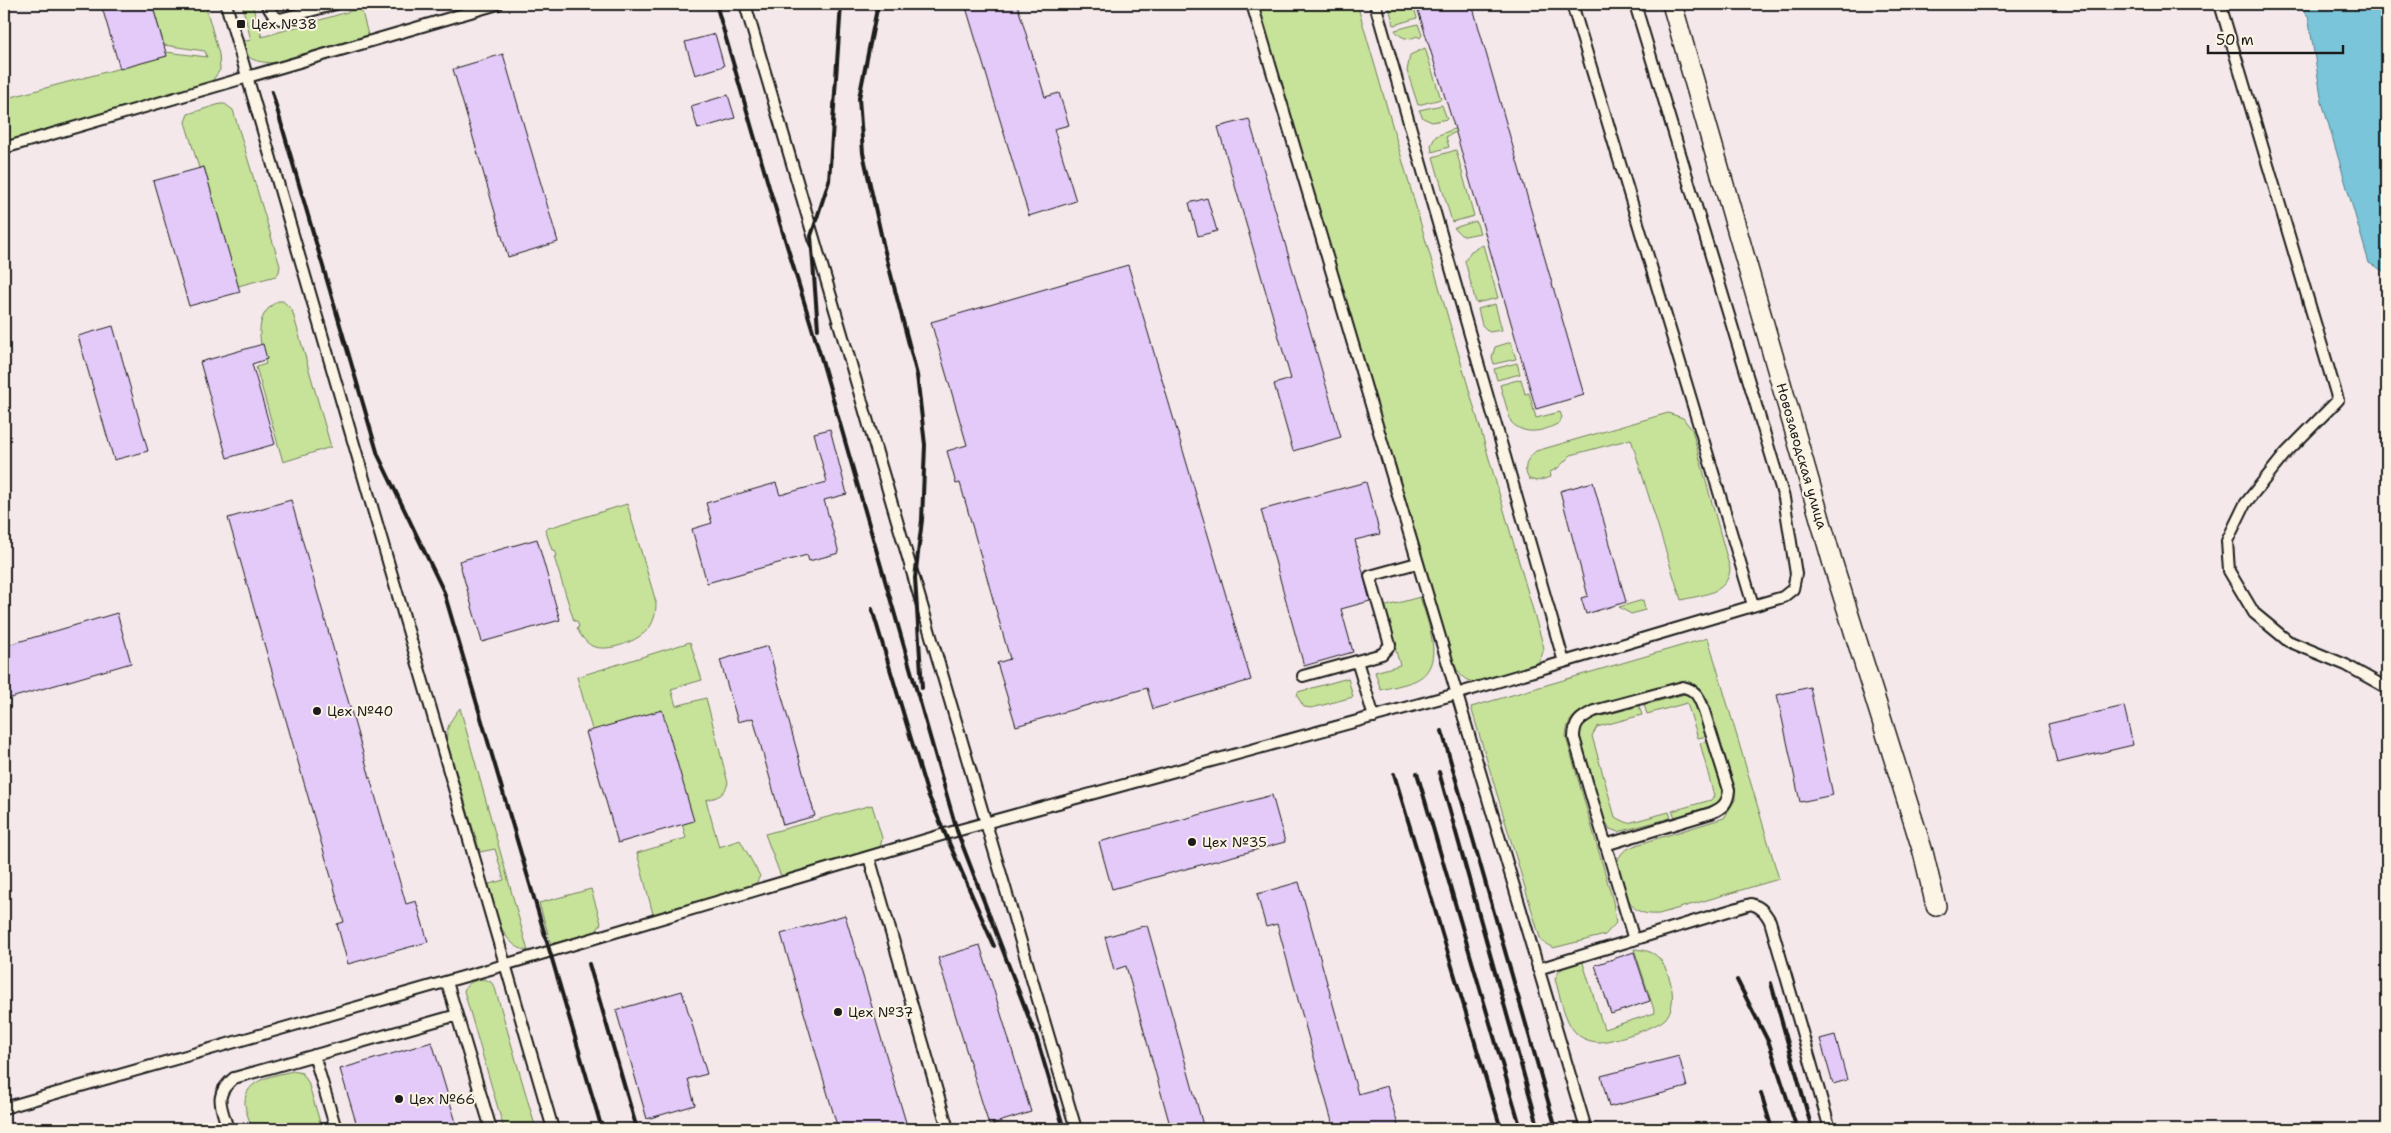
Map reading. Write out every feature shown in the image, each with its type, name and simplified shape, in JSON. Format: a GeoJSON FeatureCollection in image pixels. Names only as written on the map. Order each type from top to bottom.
{"type":"FeatureCollection","features":[{"type":"Feature","properties":{"kind":"street","name":"Новозаводская улица"},"geometry":{"type":"LineString","coordinates":[[1672,4],[1833,564],[1923,852],[1936,906]]}},
{"type":"Feature","properties":{"kind":"lane"},"geometry":{"type":"LineString","coordinates":[[226,4],[553,1129]]}},
{"type":"Feature","properties":{"kind":"lane"},"geometry":{"type":"LineString","coordinates":[[266,4],[274,16],[280,19],[336,4]]}},
{"type":"Feature","properties":{"kind":"lane"},"geometry":{"type":"LineString","coordinates":[[4,148],[498,4]]}},
{"type":"Feature","properties":{"kind":"lane"},"geometry":{"type":"LineString","coordinates":[[745,4],[812,236],[988,824],[1076,1129]]}},
{"type":"Feature","properties":{"kind":"lane"},"geometry":{"type":"LineString","coordinates":[[1252,4],[1586,1129]]}},
{"type":"Feature","properties":{"kind":"lane"},"geometry":{"type":"LineString","coordinates":[[1375,4],[1564,662]]}},
{"type":"Feature","properties":{"kind":"lane"},"geometry":{"type":"LineString","coordinates":[[1572,4],[1753,605]]}},
{"type":"Feature","properties":{"kind":"lane"},"geometry":{"type":"LineString","coordinates":[[4,1108],[447,982],[869,857],[1456,694],[1783,597],[1793,589],[1796,574],[1784,498],[1635,4]]}},
{"type":"Feature","properties":{"kind":"lane"},"geometry":{"type":"LineString","coordinates":[[2220,4],[2338,400],[2285,454],[2245,504],[2227,541],[2229,571],[2254,613],[2288,641],[2346,665],[2387,688]]}},
{"type":"Feature","properties":{"kind":"lane"},"geometry":{"type":"LineString","coordinates":[[1303,676],[1382,654],[1390,645],[1370,576],[1417,564]]}},
{"type":"Feature","properties":{"kind":"lane"},"geometry":{"type":"LineString","coordinates":[[1357,661],[1374,717]]}},
{"type":"Feature","properties":{"kind":"lane"},"geometry":{"type":"LineString","coordinates":[[1605,846],[1711,813],[1722,808],[1728,800],[1729,790],[1704,708],[1698,695],[1690,689],[1683,687],[1594,712],[1580,718],[1574,727],[1574,738],[1605,846],[1634,940]]}},
{"type":"Feature","properties":{"kind":"lane"},"geometry":{"type":"LineString","coordinates":[[869,857],[948,1129]]}},
{"type":"Feature","properties":{"kind":"lane"},"geometry":{"type":"LineString","coordinates":[[1538,969],[1751,904],[1759,906],[1766,912],[1830,1129]]}},
{"type":"Feature","properties":{"kind":"lane"},"geometry":{"type":"LineString","coordinates":[[447,982],[491,1129]]}},
{"type":"Feature","properties":{"kind":"lane"},"geometry":{"type":"LineString","coordinates":[[228,1129],[219,1098],[224,1085],[234,1078],[457,1015]]}},
{"type":"Feature","properties":{"kind":"lane"},"geometry":{"type":"LineString","coordinates":[[314,1055],[336,1129]]}},
{"type":"Feature","properties":{"kind":"shaded area"},"geometry":{"type":"Polygon","coordinates":[[[4,4],[2387,4],[2387,1129],[4,1129],[4,4]]]}},
{"type":"Feature","properties":{"kind":"green space"},"geometry":{"type":"Polygon","coordinates":[[[152,4],[205,4],[219,54],[220,70],[210,84],[4,145],[4,99],[166,56],[166,52],[207,57],[205,51],[164,45],[152,4]]]}},
{"type":"Feature","properties":{"kind":"green space"},"geometry":{"type":"Polygon","coordinates":[[[230,4],[252,4],[262,37],[361,8],[368,35],[273,63],[256,61],[245,53],[240,42],[251,40],[242,5],[231,7],[230,4]]]}},
{"type":"Feature","properties":{"kind":"green space"},"geometry":{"type":"Polygon","coordinates":[[[1252,4],[1357,4],[1544,648],[1537,663],[1530,668],[1493,680],[1476,682],[1465,678],[1454,665],[1395,463],[1387,455],[1252,4]]]}},
{"type":"Feature","properties":{"kind":"green space"},"geometry":{"type":"Polygon","coordinates":[[[1388,4],[1413,4],[1417,18],[1394,25],[1388,4]]]}},
{"type":"Feature","properties":{"kind":"green space"},"geometry":{"type":"Polygon","coordinates":[[[1418,24],[1422,35],[1420,38],[1417,36],[1405,38],[1395,30],[1418,24]]]}},
{"type":"Feature","properties":{"kind":"green space"},"geometry":{"type":"Polygon","coordinates":[[[1425,48],[1441,99],[1418,105],[1407,71],[1410,55],[1425,48]]]}},
{"type":"Feature","properties":{"kind":"green space"},"geometry":{"type":"Polygon","coordinates":[[[225,104],[233,110],[280,266],[276,276],[238,286],[204,167],[199,168],[185,122],[188,114],[225,104]]]}},
{"type":"Feature","properties":{"kind":"green space"},"geometry":{"type":"Polygon","coordinates":[[[1442,105],[1447,119],[1432,122],[1423,118],[1419,110],[1442,105]]]}},
{"type":"Feature","properties":{"kind":"green space"},"geometry":{"type":"Polygon","coordinates":[[[1459,127],[1460,130],[1446,137],[1449,147],[1432,152],[1431,145],[1436,136],[1459,127]]]}},
{"type":"Feature","properties":{"kind":"green space"},"geometry":{"type":"Polygon","coordinates":[[[1456,150],[1474,216],[1452,222],[1433,157],[1456,150]]]}},
{"type":"Feature","properties":{"kind":"green space"},"geometry":{"type":"Polygon","coordinates":[[[1476,221],[1480,233],[1465,236],[1461,235],[1454,228],[1476,221]]]}},
{"type":"Feature","properties":{"kind":"green space"},"geometry":{"type":"Polygon","coordinates":[[[1483,245],[1498,298],[1476,303],[1465,261],[1471,251],[1483,245]]]}},
{"type":"Feature","properties":{"kind":"green space"},"geometry":{"type":"Polygon","coordinates":[[[278,301],[283,301],[292,310],[331,447],[283,462],[256,367],[266,364],[260,338],[261,321],[270,307],[278,301]]]}},
{"type":"Feature","properties":{"kind":"green space"},"geometry":{"type":"Polygon","coordinates":[[[1495,304],[1502,330],[1489,332],[1482,325],[1478,309],[1495,304]]]}},
{"type":"Feature","properties":{"kind":"green space"},"geometry":{"type":"Polygon","coordinates":[[[1511,342],[1516,359],[1494,364],[1492,357],[1495,347],[1511,342]]]}},
{"type":"Feature","properties":{"kind":"green space"},"geometry":{"type":"Polygon","coordinates":[[[1517,363],[1520,374],[1497,380],[1494,369],[1517,363]]]}},
{"type":"Feature","properties":{"kind":"green space"},"geometry":{"type":"Polygon","coordinates":[[[1521,379],[1525,394],[1529,393],[1536,418],[1560,412],[1562,417],[1559,423],[1547,429],[1528,431],[1511,422],[1500,385],[1521,379]]]}},
{"type":"Feature","properties":{"kind":"green space"},"geometry":{"type":"Polygon","coordinates":[[[1668,413],[1683,418],[1692,430],[1730,569],[1724,584],[1719,588],[1705,595],[1681,600],[1631,439],[1571,455],[1558,468],[1550,472],[1551,477],[1537,481],[1529,479],[1526,471],[1526,463],[1536,451],[1668,413]]]}},
{"type":"Feature","properties":{"kind":"green space"},"geometry":{"type":"Polygon","coordinates":[[[627,504],[656,602],[655,615],[649,628],[638,637],[614,647],[599,648],[587,642],[577,628],[579,627],[577,621],[574,621],[554,557],[557,556],[555,550],[552,550],[545,529],[627,504]]]}},
{"type":"Feature","properties":{"kind":"green space"},"geometry":{"type":"Polygon","coordinates":[[[1420,597],[1432,643],[1433,655],[1430,665],[1424,674],[1414,681],[1381,690],[1375,672],[1400,665],[1383,607],[1420,597]]]}},
{"type":"Feature","properties":{"kind":"green space"},"geometry":{"type":"Polygon","coordinates":[[[1643,600],[1645,610],[1631,614],[1619,607],[1643,600]]]}},
{"type":"Feature","properties":{"kind":"green space"},"geometry":{"type":"Polygon","coordinates":[[[1708,638],[1779,879],[1659,914],[1650,914],[1637,910],[1626,894],[1618,870],[1617,864],[1621,854],[1636,845],[1724,818],[1735,800],[1735,789],[1708,700],[1696,687],[1686,682],[1593,706],[1577,713],[1570,720],[1566,737],[1613,901],[1616,923],[1605,935],[1553,948],[1541,941],[1471,707],[1708,638]]]}},
{"type":"Feature","properties":{"kind":"green space"},"geometry":{"type":"Polygon","coordinates":[[[690,642],[702,680],[671,689],[676,706],[706,698],[728,783],[725,791],[720,795],[706,800],[719,847],[740,840],[760,876],[753,885],[653,914],[637,853],[686,838],[657,729],[597,747],[577,677],[690,642]]]}},
{"type":"Feature","properties":{"kind":"green space"},"geometry":{"type":"Polygon","coordinates":[[[1348,678],[1353,697],[1312,708],[1304,707],[1297,696],[1298,692],[1348,678]]]}},
{"type":"Feature","properties":{"kind":"green space"},"geometry":{"type":"Polygon","coordinates":[[[1685,694],[1695,699],[1707,736],[1698,738],[1687,703],[1647,714],[1644,705],[1685,694]]]}},
{"type":"Feature","properties":{"kind":"green space"},"geometry":{"type":"Polygon","coordinates":[[[1639,706],[1642,715],[1597,727],[1592,736],[1615,817],[1628,823],[1669,812],[1671,818],[1618,832],[1610,829],[1604,819],[1579,732],[1590,719],[1639,706]]]}},
{"type":"Feature","properties":{"kind":"green space"},"geometry":{"type":"Polygon","coordinates":[[[460,708],[528,951],[511,942],[500,925],[489,884],[504,880],[495,849],[480,852],[447,742],[449,724],[460,708]]]}},
{"type":"Feature","properties":{"kind":"green space"},"geometry":{"type":"Polygon","coordinates":[[[1708,741],[1723,791],[1723,797],[1714,805],[1675,817],[1672,811],[1711,800],[1714,796],[1700,743],[1708,741]]]}},
{"type":"Feature","properties":{"kind":"green space"},"geometry":{"type":"Polygon","coordinates":[[[872,805],[882,838],[880,849],[785,877],[780,874],[765,834],[872,805]]]}},
{"type":"Feature","properties":{"kind":"green space"},"geometry":{"type":"Polygon","coordinates":[[[591,889],[601,923],[596,932],[551,944],[539,903],[591,889]]]}},
{"type":"Feature","properties":{"kind":"green space"},"geometry":{"type":"Polygon","coordinates":[[[1634,949],[1654,954],[1663,964],[1672,989],[1672,1005],[1669,1013],[1660,1023],[1624,1037],[1600,1042],[1590,1041],[1581,1037],[1572,1028],[1565,1015],[1555,979],[1557,975],[1566,966],[1582,960],[1604,1029],[1655,1013],[1634,949]]]}},
{"type":"Feature","properties":{"kind":"green space"},"geometry":{"type":"Polygon","coordinates":[[[483,979],[491,982],[495,988],[536,1129],[504,1129],[464,991],[469,984],[483,979]]]}},
{"type":"Feature","properties":{"kind":"green space"},"geometry":{"type":"Polygon","coordinates":[[[293,1071],[302,1073],[308,1082],[322,1129],[252,1129],[245,1103],[246,1095],[250,1088],[262,1080],[293,1071]]]}},
{"type":"Feature","properties":{"kind":"water"},"geometry":{"type":"Polygon","coordinates":[[[2297,4],[2387,4],[2387,273],[2369,263],[2322,102],[2308,16],[2297,4]]]}},
{"type":"Feature","properties":{"kind":"building"},"geometry":{"type":"Polygon","coordinates":[[[101,4],[152,4],[167,56],[120,69],[101,4]]]}},
{"type":"Feature","properties":{"kind":"building"},"geometry":{"type":"Polygon","coordinates":[[[965,4],[1017,4],[1045,97],[1059,93],[1069,125],[1054,129],[1076,201],[1029,216],[965,4]]]}},
{"type":"Feature","properties":{"kind":"building"},"geometry":{"type":"Polygon","coordinates":[[[1416,4],[1472,4],[1584,395],[1536,409],[1454,126],[1416,4]]]}},
{"type":"Feature","properties":{"kind":"building"},"geometry":{"type":"Polygon","coordinates":[[[715,34],[724,66],[695,75],[685,42],[715,34]]]}},
{"type":"Feature","properties":{"kind":"building"},"geometry":{"type":"Polygon","coordinates":[[[503,54],[558,242],[508,257],[453,69],[503,54]]]}},
{"type":"Feature","properties":{"kind":"building"},"geometry":{"type":"Polygon","coordinates":[[[728,95],[735,118],[698,129],[691,106],[728,95]]]}},
{"type":"Feature","properties":{"kind":"building"},"geometry":{"type":"Polygon","coordinates":[[[1249,119],[1341,437],[1293,451],[1274,384],[1291,379],[1218,127],[1249,119]]]}},
{"type":"Feature","properties":{"kind":"building"},"geometry":{"type":"Polygon","coordinates":[[[204,167],[240,292],[189,306],[153,181],[204,167]]]}},
{"type":"Feature","properties":{"kind":"building"},"geometry":{"type":"Polygon","coordinates":[[[1207,198],[1217,231],[1198,236],[1189,203],[1207,198]]]}},
{"type":"Feature","properties":{"kind":"building"},"geometry":{"type":"Polygon","coordinates":[[[1128,265],[1251,680],[1153,709],[1147,688],[1016,726],[997,663],[1010,659],[960,483],[956,484],[947,451],[967,445],[931,322],[1128,265]]]}},
{"type":"Feature","properties":{"kind":"building"},"geometry":{"type":"Polygon","coordinates":[[[113,326],[148,451],[114,460],[78,336],[113,326]]]}},
{"type":"Feature","properties":{"kind":"building"},"geometry":{"type":"Polygon","coordinates":[[[263,344],[267,359],[252,364],[275,444],[227,458],[200,362],[263,344]]]}},
{"type":"Feature","properties":{"kind":"building"},"geometry":{"type":"Polygon","coordinates":[[[830,429],[847,494],[824,500],[839,553],[809,561],[807,555],[707,583],[692,529],[712,523],[706,503],[776,483],[780,495],[827,482],[814,433],[830,429]]]}},
{"type":"Feature","properties":{"kind":"building"},"geometry":{"type":"Polygon","coordinates":[[[1366,482],[1380,534],[1355,540],[1370,601],[1341,609],[1353,652],[1304,666],[1261,510],[1366,482]]]}},
{"type":"Feature","properties":{"kind":"building"},"geometry":{"type":"Polygon","coordinates":[[[1593,482],[1626,602],[1586,614],[1581,598],[1588,596],[1560,491],[1593,482]]]}},
{"type":"Feature","properties":{"kind":"building","name":"Цех №40"},"geometry":{"type":"Polygon","coordinates":[[[291,500],[406,904],[416,901],[428,942],[348,964],[337,924],[344,922],[228,518],[291,500]]]}},
{"type":"Feature","properties":{"kind":"building"},"geometry":{"type":"Polygon","coordinates":[[[537,539],[560,620],[482,642],[459,561],[537,539]]]}},
{"type":"Feature","properties":{"kind":"building"},"geometry":{"type":"Polygon","coordinates":[[[117,613],[131,663],[4,700],[4,646],[117,613]]]}},
{"type":"Feature","properties":{"kind":"building"},"geometry":{"type":"Polygon","coordinates":[[[768,646],[815,816],[783,825],[753,718],[738,722],[720,660],[768,646]]]}},
{"type":"Feature","properties":{"kind":"building"},"geometry":{"type":"Polygon","coordinates":[[[1810,687],[1833,795],[1800,802],[1777,695],[1810,687]]]}},
{"type":"Feature","properties":{"kind":"building"},"geometry":{"type":"Polygon","coordinates":[[[2124,706],[2133,745],[2057,763],[2048,724],[2124,706]]]}},
{"type":"Feature","properties":{"kind":"building"},"geometry":{"type":"Polygon","coordinates":[[[662,710],[694,821],[618,843],[586,732],[662,710]]]}},
{"type":"Feature","properties":{"kind":"building","name":"Цех №35"},"geometry":{"type":"Polygon","coordinates":[[[1272,795],[1285,842],[1112,889],[1099,842],[1272,795]]]}},
{"type":"Feature","properties":{"kind":"building"},"geometry":{"type":"Polygon","coordinates":[[[1299,882],[1358,1094],[1387,1086],[1399,1129],[1334,1129],[1277,924],[1266,927],[1257,894],[1299,882]]]}},
{"type":"Feature","properties":{"kind":"building","name":"Цех №37"},"geometry":{"type":"Polygon","coordinates":[[[845,915],[908,1129],[838,1129],[781,934],[845,915]]]}},
{"type":"Feature","properties":{"kind":"building"},"geometry":{"type":"Polygon","coordinates":[[[1147,925],[1204,1129],[1171,1129],[1126,966],[1114,970],[1105,937],[1147,925]]]}},
{"type":"Feature","properties":{"kind":"building"},"geometry":{"type":"Polygon","coordinates":[[[980,945],[1031,1112],[989,1125],[938,958],[980,945]]]}},
{"type":"Feature","properties":{"kind":"building"},"geometry":{"type":"Polygon","coordinates":[[[1634,952],[1650,1001],[1611,1014],[1595,965],[1634,952]]]}},
{"type":"Feature","properties":{"kind":"building"},"geometry":{"type":"Polygon","coordinates":[[[682,991],[707,1074],[688,1079],[695,1105],[647,1119],[616,1010],[682,991]]]}},
{"type":"Feature","properties":{"kind":"building"},"geometry":{"type":"Polygon","coordinates":[[[1835,1035],[1847,1080],[1833,1084],[1820,1039],[1835,1035]]]}},
{"type":"Feature","properties":{"kind":"building","name":"Цех №66"},"geometry":{"type":"Polygon","coordinates":[[[432,1042],[458,1129],[358,1129],[340,1069],[432,1042]]]}},
{"type":"Feature","properties":{"kind":"building"},"geometry":{"type":"Polygon","coordinates":[[[1679,1056],[1687,1087],[1609,1107],[1601,1076],[1679,1056]]]}},
{"type":"Feature","properties":{"kind":"railway"},"geometry":{"type":"LineString","coordinates":[[716,4],[820,354],[957,831],[1037,1039],[1064,1129]]}},
{"type":"Feature","properties":{"kind":"railway"},"geometry":{"type":"LineString","coordinates":[[818,329],[811,236],[829,181],[841,4]]}},
{"type":"Feature","properties":{"kind":"railway"},"geometry":{"type":"LineString","coordinates":[[878,4],[859,98],[863,153],[884,248],[917,375],[925,445],[922,520],[915,578],[922,688]]}},
{"type":"Feature","properties":{"kind":"railway"},"geometry":{"type":"LineString","coordinates":[[272,92],[378,455],[444,592],[602,1129]]}},
{"type":"Feature","properties":{"kind":"railway"},"geometry":{"type":"LineString","coordinates":[[872,609],[927,792],[994,946]]}},
{"type":"Feature","properties":{"kind":"railway"},"geometry":{"type":"LineString","coordinates":[[1442,731],[1556,1129]]}},
{"type":"Feature","properties":{"kind":"railway"},"geometry":{"type":"LineString","coordinates":[[1439,772],[1539,1129]]}},
{"type":"Feature","properties":{"kind":"railway"},"geometry":{"type":"LineString","coordinates":[[1417,773],[1521,1129]]}},
{"type":"Feature","properties":{"kind":"railway"},"geometry":{"type":"LineString","coordinates":[[1394,774],[1501,1129]]}},
{"type":"Feature","properties":{"kind":"railway"},"geometry":{"type":"LineString","coordinates":[[589,964],[637,1129]]}},
{"type":"Feature","properties":{"kind":"railway"},"geometry":{"type":"LineString","coordinates":[[1737,980],[1769,1043],[1797,1129]]}},
{"type":"Feature","properties":{"kind":"railway"},"geometry":{"type":"LineString","coordinates":[[1771,983],[1812,1129]]}},
{"type":"Feature","properties":{"kind":"railway"},"geometry":{"type":"LineString","coordinates":[[1761,1093],[1772,1129]]}},
{"type":"Feature","properties":{"kind":"place","name":"Цех №38"},"geometry":{"type":"Point","coordinates":[241,24]}},
{"type":"Feature","properties":{"kind":"place","name":"Цех №40"},"geometry":{"type":"Point","coordinates":[317,711]}},
{"type":"Feature","properties":{"kind":"place","name":"Цех №35"},"geometry":{"type":"Point","coordinates":[1192,842]}},
{"type":"Feature","properties":{"kind":"place","name":"Цех №37"},"geometry":{"type":"Point","coordinates":[838,1012]}},
{"type":"Feature","properties":{"kind":"place","name":"Цех №66"},"geometry":{"type":"Point","coordinates":[399,1099]}}]}
